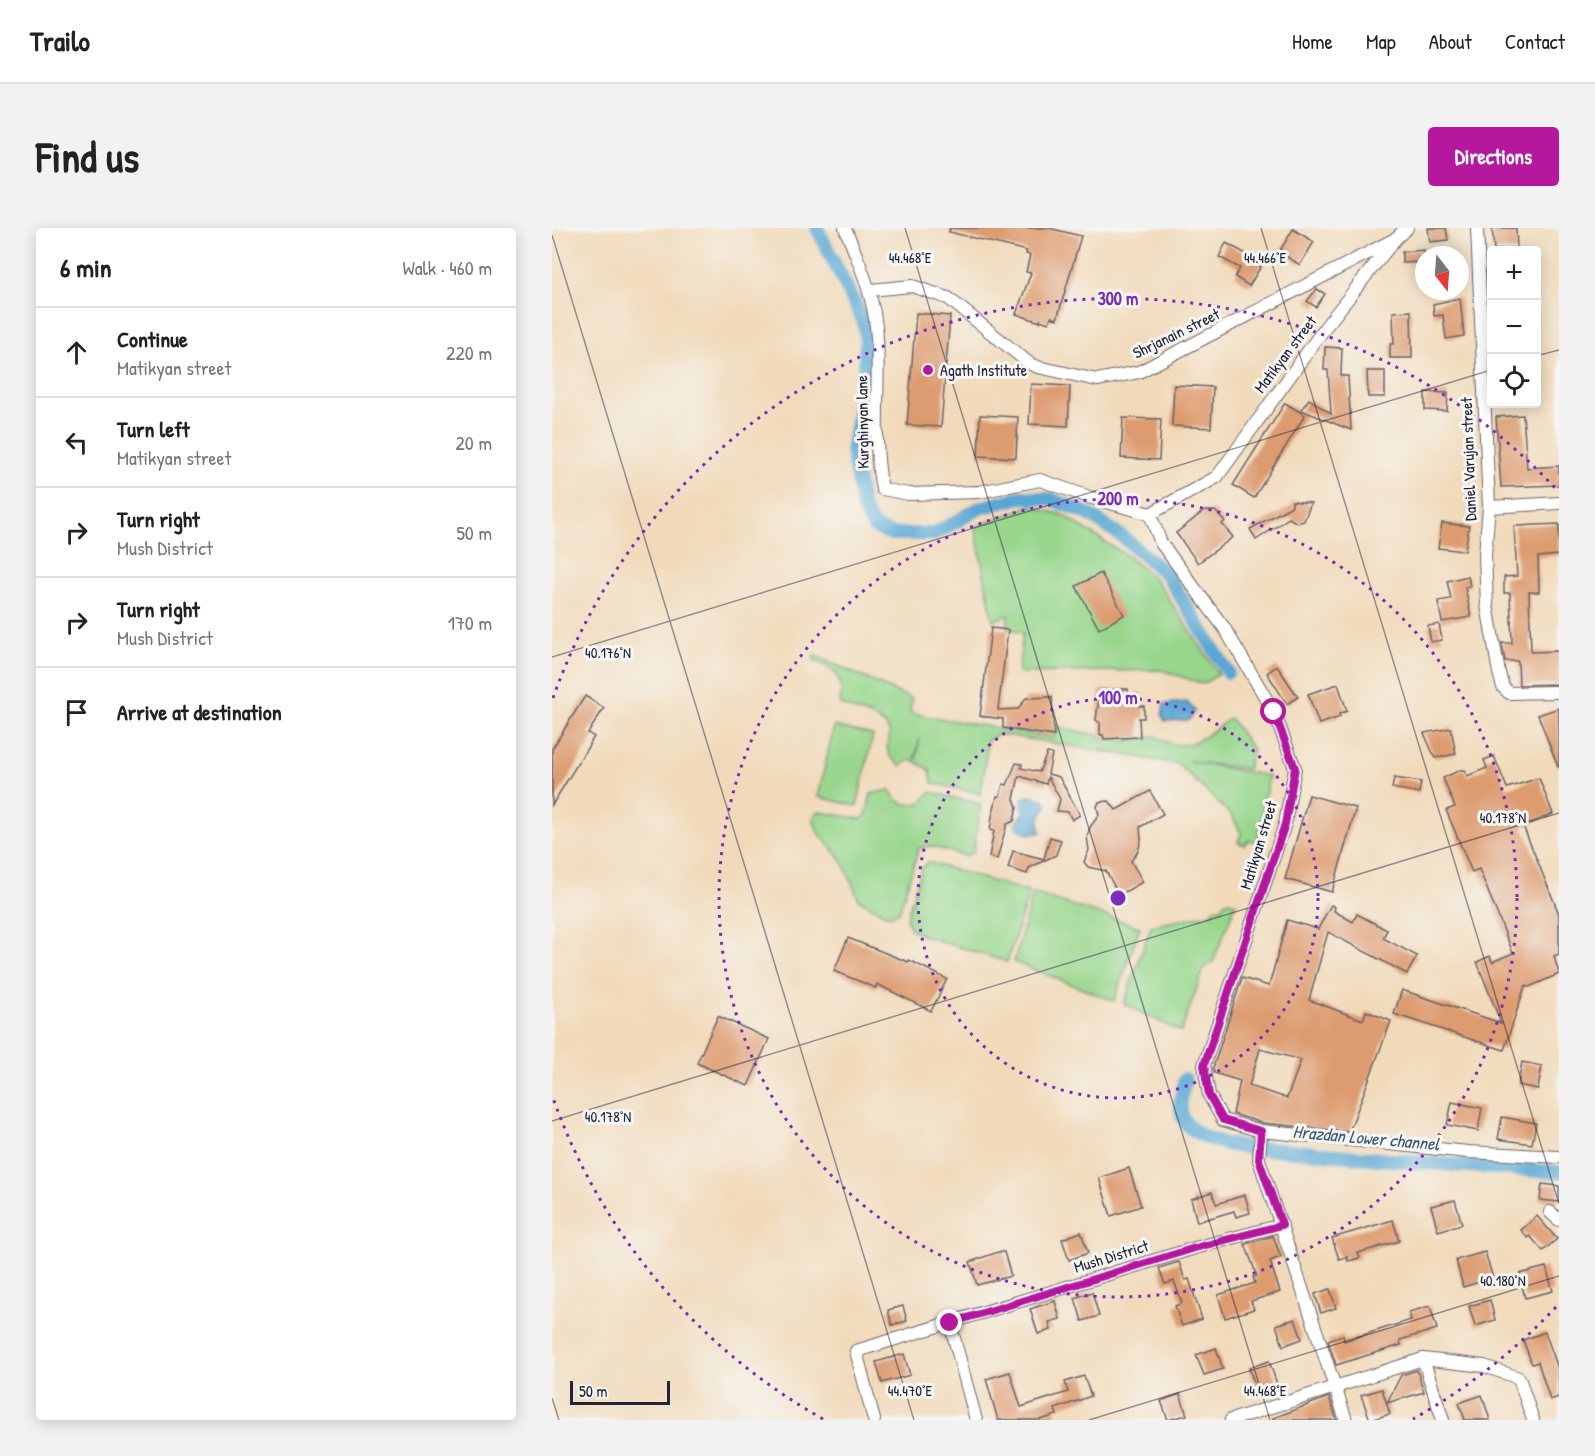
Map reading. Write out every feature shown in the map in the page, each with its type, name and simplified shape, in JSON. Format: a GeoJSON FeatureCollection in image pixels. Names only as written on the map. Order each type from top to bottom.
{"type":"FeatureCollection","features":[{"type":"Feature","properties":{"kind":"street","name":"Kurghinyan lane"},"geometry":{"type":"LineString","coordinates":[[845,228],[870,291],[877,336],[877,461],[882,489],[908,494],[979,492],[1040,480],[1092,498],[1150,514]]}},
{"type":"Feature","properties":{"kind":"street","name":"Matikyan street"},"geometry":{"type":"LineString","coordinates":[[1407,228],[1395,239],[1314,343],[1217,477],[1150,514],[1161,543],[1225,629],[1274,712],[1295,768],[1285,824],[1204,1065],[1209,1095],[1223,1120],[1261,1131],[1468,1152],[1559,1157]]}},
{"type":"Feature","properties":{"kind":"street","name":"Daniel Varujan street"},"geometry":{"type":"LineString","coordinates":[[1477,228],[1489,507],[1485,555],[1487,604],[1494,652],[1503,687],[1509,693],[1559,692]]}},
{"type":"Feature","properties":{"kind":"street","name":"Shrjanain street"},"geometry":{"type":"LineString","coordinates":[[870,291],[912,286],[948,298],[1030,364],[1097,381],[1139,372],[1395,239]]}},
{"type":"Feature","properties":{"kind":"street"},"geometry":{"type":"LineString","coordinates":[[1489,507],[1559,503]]}},
{"type":"Feature","properties":{"kind":"street"},"geometry":{"type":"LineString","coordinates":[[1261,1131],[1259,1160],[1346,1420]]}},
{"type":"Feature","properties":{"kind":"street","name":"Mush District"},"geometry":{"type":"LineString","coordinates":[[874,1420],[856,1351],[1195,1248],[1282,1225]]}},
{"type":"Feature","properties":{"kind":"street"},"geometry":{"type":"LineString","coordinates":[[950,1323],[976,1420]]}},
{"type":"Feature","properties":{"kind":"street"},"geometry":{"type":"LineString","coordinates":[[1423,1359],[1443,1420]]}},
{"type":"Feature","properties":{"kind":"street"},"geometry":{"type":"LineString","coordinates":[[1231,1420],[1423,1359],[1484,1366],[1519,1378],[1533,1420]]}},
{"type":"Feature","properties":{"kind":"green space"},"geometry":{"type":"Polygon","coordinates":[[[1030,506],[1063,515],[1129,557],[1156,580],[1219,674],[1203,684],[1161,670],[1018,673],[1023,633],[1008,628],[1008,615],[993,621],[975,527],[1030,506]]]}},
{"type":"Feature","properties":{"kind":"green space"},"geometry":{"type":"Polygon","coordinates":[[[814,655],[912,699],[910,713],[1054,738],[1055,727],[1099,735],[1102,739],[1131,740],[1156,736],[1176,745],[1186,744],[1204,737],[1230,718],[1253,750],[1247,769],[1189,761],[1269,776],[1257,842],[1249,840],[1244,845],[1238,842],[1241,833],[1232,816],[1178,764],[999,734],[988,740],[981,794],[932,783],[930,770],[916,762],[920,737],[914,761],[910,760],[901,766],[889,754],[887,748],[889,730],[875,718],[840,704],[840,684],[836,674],[814,660],[814,655]]]}},
{"type":"Feature","properties":{"kind":"green space"},"geometry":{"type":"Polygon","coordinates":[[[834,726],[873,735],[857,806],[818,797],[834,726]]]}},
{"type":"Feature","properties":{"kind":"green space"},"geometry":{"type":"Polygon","coordinates":[[[890,790],[899,801],[907,804],[922,802],[930,792],[981,804],[973,853],[965,856],[931,846],[919,848],[899,912],[889,916],[859,900],[842,860],[818,832],[813,818],[817,812],[821,812],[861,819],[866,815],[871,794],[890,790]]]}},
{"type":"Feature","properties":{"kind":"green space"},"geometry":{"type":"Polygon","coordinates":[[[928,862],[1029,892],[1007,962],[921,935],[911,929],[906,919],[922,868],[928,862]]]}},
{"type":"Feature","properties":{"kind":"green space"},"geometry":{"type":"Polygon","coordinates":[[[1033,893],[1140,927],[1114,1001],[1014,962],[1033,893]]]}},
{"type":"Feature","properties":{"kind":"green space"},"geometry":{"type":"Polygon","coordinates":[[[1229,901],[1236,903],[1213,962],[1204,968],[1181,1032],[1124,1004],[1151,926],[1209,914],[1217,908],[1221,909],[1224,903],[1229,901]]]}},
{"type":"Feature","properties":{"kind":"water"},"geometry":{"type":"Polygon","coordinates":[[[1187,702],[1195,711],[1189,720],[1165,721],[1162,716],[1164,704],[1187,702]]]}},
{"type":"Feature","properties":{"kind":"water"},"geometry":{"type":"Polygon","coordinates":[[[1029,796],[1043,799],[1048,805],[1040,817],[1041,832],[1033,834],[1015,825],[1023,814],[1022,799],[1029,796]]]}},
{"type":"Feature","properties":{"kind":"building"},"geometry":{"type":"Polygon","coordinates":[[[950,228],[1049,228],[1081,236],[1057,319],[1051,317],[1049,323],[1040,320],[1040,322],[1016,314],[1031,273],[1026,272],[1030,255],[1026,254],[1027,251],[949,232],[950,228]]]}},
{"type":"Feature","properties":{"kind":"building"},"geometry":{"type":"Polygon","coordinates":[[[1428,228],[1446,228],[1448,240],[1430,242],[1428,228]]]}},
{"type":"Feature","properties":{"kind":"building"},"geometry":{"type":"Polygon","coordinates":[[[1492,228],[1516,228],[1517,246],[1494,246],[1492,228]]]}},
{"type":"Feature","properties":{"kind":"building"},"geometry":{"type":"Polygon","coordinates":[[[1293,229],[1314,242],[1300,265],[1279,252],[1293,229]]]}},
{"type":"Feature","properties":{"kind":"building"},"geometry":{"type":"Polygon","coordinates":[[[1226,243],[1263,263],[1249,286],[1235,277],[1240,268],[1219,257],[1226,243]]]}},
{"type":"Feature","properties":{"kind":"building"},"geometry":{"type":"Polygon","coordinates":[[[1415,251],[1415,262],[1402,263],[1402,252],[1415,251]]]}},
{"type":"Feature","properties":{"kind":"building"},"geometry":{"type":"Polygon","coordinates":[[[1317,289],[1325,294],[1316,307],[1307,301],[1317,289]]]}},
{"type":"Feature","properties":{"kind":"building"},"geometry":{"type":"Polygon","coordinates":[[[1460,300],[1464,336],[1446,339],[1443,315],[1434,316],[1433,304],[1460,300]]]}},
{"type":"Feature","properties":{"kind":"building"},"geometry":{"type":"Polygon","coordinates":[[[1411,311],[1412,358],[1390,358],[1390,344],[1394,344],[1393,312],[1411,311]]]}},
{"type":"Feature","properties":{"kind":"building","name":"Agath Institute"},"geometry":{"type":"Polygon","coordinates":[[[916,313],[950,316],[941,427],[907,425],[916,313]]]}},
{"type":"Feature","properties":{"kind":"building"},"geometry":{"type":"Polygon","coordinates":[[[1325,347],[1342,348],[1341,376],[1348,376],[1351,430],[1301,410],[1309,399],[1331,414],[1328,370],[1324,370],[1325,347]]]}},
{"type":"Feature","properties":{"kind":"building"},"geometry":{"type":"Polygon","coordinates":[[[1367,371],[1385,371],[1385,397],[1368,397],[1367,371]]]}},
{"type":"Feature","properties":{"kind":"building"},"geometry":{"type":"Polygon","coordinates":[[[1031,384],[1070,386],[1068,426],[1029,424],[1031,384]]]}},
{"type":"Feature","properties":{"kind":"building"},"geometry":{"type":"Polygon","coordinates":[[[1174,385],[1213,387],[1211,428],[1172,426],[1174,385]]]}},
{"type":"Feature","properties":{"kind":"building"},"geometry":{"type":"Polygon","coordinates":[[[1425,392],[1448,393],[1447,411],[1425,410],[1425,392]]]}},
{"type":"Feature","properties":{"kind":"building"},"geometry":{"type":"Polygon","coordinates":[[[1285,403],[1305,415],[1254,498],[1233,485],[1285,403]]]}},
{"type":"Feature","properties":{"kind":"building"},"geometry":{"type":"Polygon","coordinates":[[[980,415],[1018,417],[1016,458],[978,456],[980,415]]]}},
{"type":"Feature","properties":{"kind":"building"},"geometry":{"type":"Polygon","coordinates":[[[1523,415],[1527,468],[1559,466],[1559,485],[1501,487],[1496,417],[1523,415]]]}},
{"type":"Feature","properties":{"kind":"building"},"geometry":{"type":"Polygon","coordinates":[[[1123,418],[1161,419],[1159,460],[1121,458],[1123,418]]]}},
{"type":"Feature","properties":{"kind":"building"},"geometry":{"type":"Polygon","coordinates":[[[1292,501],[1311,503],[1304,521],[1297,523],[1289,518],[1256,540],[1250,529],[1292,506],[1292,501]]]}},
{"type":"Feature","properties":{"kind":"building"},"geometry":{"type":"Polygon","coordinates":[[[1204,511],[1215,511],[1225,521],[1222,524],[1233,537],[1198,563],[1176,533],[1204,511]]]}},
{"type":"Feature","properties":{"kind":"building"},"geometry":{"type":"Polygon","coordinates":[[[1442,523],[1469,526],[1465,551],[1438,548],[1442,523]]]}},
{"type":"Feature","properties":{"kind":"building"},"geometry":{"type":"Polygon","coordinates":[[[1559,524],[1559,555],[1538,557],[1539,592],[1529,592],[1531,652],[1559,651],[1559,684],[1519,685],[1518,661],[1505,661],[1502,643],[1512,643],[1510,593],[1504,593],[1504,577],[1517,576],[1514,526],[1559,524]]]}},
{"type":"Feature","properties":{"kind":"building"},"geometry":{"type":"Polygon","coordinates":[[[1101,573],[1124,615],[1099,629],[1076,586],[1101,573]]]}},
{"type":"Feature","properties":{"kind":"building"},"geometry":{"type":"Polygon","coordinates":[[[1468,576],[1470,586],[1465,587],[1471,617],[1442,622],[1438,601],[1451,599],[1447,581],[1468,576]]]}},
{"type":"Feature","properties":{"kind":"building"},"geometry":{"type":"Polygon","coordinates":[[[1439,624],[1442,640],[1431,642],[1428,626],[1439,624]]]}},
{"type":"Feature","properties":{"kind":"building"},"geometry":{"type":"Polygon","coordinates":[[[991,628],[1008,630],[998,710],[1018,709],[1026,698],[1052,697],[1054,736],[1003,728],[1003,719],[980,716],[991,628]]]}},
{"type":"Feature","properties":{"kind":"building"},"geometry":{"type":"Polygon","coordinates":[[[1277,666],[1298,697],[1287,704],[1267,673],[1277,666]]]}},
{"type":"Feature","properties":{"kind":"building"},"geometry":{"type":"Polygon","coordinates":[[[1338,684],[1347,711],[1339,714],[1340,717],[1319,724],[1308,694],[1338,684]]]}},
{"type":"Feature","properties":{"kind":"building"},"geometry":{"type":"Polygon","coordinates":[[[1128,689],[1128,694],[1138,694],[1139,706],[1144,706],[1144,718],[1139,718],[1140,737],[1104,739],[1103,735],[1100,735],[1100,723],[1096,720],[1100,690],[1128,689]]]}},
{"type":"Feature","properties":{"kind":"building"},"geometry":{"type":"Polygon","coordinates":[[[585,696],[604,708],[588,733],[594,737],[552,805],[552,749],[585,696]]]}},
{"type":"Feature","properties":{"kind":"building"},"geometry":{"type":"Polygon","coordinates":[[[1559,708],[1559,767],[1558,767],[1538,715],[1559,708]]]}},
{"type":"Feature","properties":{"kind":"building"},"geometry":{"type":"Polygon","coordinates":[[[1451,728],[1456,754],[1435,758],[1424,733],[1451,728]]]}},
{"type":"Feature","properties":{"kind":"building"},"geometry":{"type":"Polygon","coordinates":[[[1047,753],[1052,754],[1048,774],[1059,777],[1080,815],[1072,820],[1068,812],[1057,811],[1060,799],[1048,777],[1046,784],[1019,776],[1014,799],[1017,807],[1014,821],[1007,824],[997,859],[989,857],[994,831],[990,830],[992,817],[997,796],[1000,796],[1003,784],[1007,785],[1016,763],[1022,764],[1021,768],[1039,772],[1047,753]]]}},
{"type":"Feature","properties":{"kind":"building"},"geometry":{"type":"Polygon","coordinates":[[[1494,756],[1507,788],[1539,778],[1553,814],[1523,826],[1559,914],[1559,954],[1554,956],[1559,974],[1529,987],[1525,986],[1504,1050],[1394,1014],[1402,990],[1501,1023],[1477,962],[1490,956],[1492,962],[1513,953],[1479,869],[1472,872],[1446,810],[1455,807],[1443,778],[1460,770],[1465,770],[1467,776],[1487,768],[1484,760],[1494,756]]]}},
{"type":"Feature","properties":{"kind":"building"},"geometry":{"type":"Polygon","coordinates":[[[1394,778],[1421,782],[1419,793],[1392,788],[1394,778]]]}},
{"type":"Feature","properties":{"kind":"building"},"geometry":{"type":"Polygon","coordinates":[[[1150,791],[1163,814],[1140,827],[1141,841],[1131,861],[1143,882],[1119,895],[1106,871],[1088,867],[1084,862],[1089,850],[1087,837],[1090,827],[1099,815],[1097,807],[1099,802],[1109,801],[1116,810],[1150,791]]]}},
{"type":"Feature","properties":{"kind":"building"},"geometry":{"type":"Polygon","coordinates":[[[1309,795],[1356,808],[1332,892],[1285,879],[1309,795]]]}},
{"type":"Feature","properties":{"kind":"building"},"geometry":{"type":"Polygon","coordinates":[[[1050,837],[1061,840],[1056,855],[1029,868],[1027,874],[1008,868],[1013,851],[1044,859],[1050,837]]]}},
{"type":"Feature","properties":{"kind":"building"},"geometry":{"type":"Polygon","coordinates":[[[1331,905],[1335,907],[1334,911],[1353,922],[1357,914],[1387,930],[1383,938],[1417,956],[1407,974],[1328,932],[1309,1000],[1363,1020],[1366,1011],[1391,1021],[1349,1132],[1263,1123],[1233,1114],[1240,1081],[1214,1073],[1213,1068],[1242,978],[1269,986],[1287,920],[1318,929],[1331,905]],[[1260,1049],[1249,1086],[1287,1098],[1301,1060],[1260,1049]]]}},
{"type":"Feature","properties":{"kind":"building"},"geometry":{"type":"Polygon","coordinates":[[[848,938],[908,962],[909,960],[947,979],[931,1011],[877,984],[876,988],[834,971],[848,938]]]}},
{"type":"Feature","properties":{"kind":"building"},"geometry":{"type":"Polygon","coordinates":[[[718,1016],[769,1039],[748,1086],[697,1063],[718,1016]]]}},
{"type":"Feature","properties":{"kind":"building"},"geometry":{"type":"Polygon","coordinates":[[[1522,1062],[1542,1066],[1538,1089],[1518,1085],[1522,1062]]]}},
{"type":"Feature","properties":{"kind":"building"},"geometry":{"type":"Polygon","coordinates":[[[1452,1102],[1482,1108],[1478,1131],[1447,1125],[1452,1102]]]}},
{"type":"Feature","properties":{"kind":"building"},"geometry":{"type":"Polygon","coordinates":[[[1502,1117],[1536,1123],[1532,1144],[1498,1139],[1502,1117]]]}},
{"type":"Feature","properties":{"kind":"building"},"geometry":{"type":"Polygon","coordinates":[[[1129,1168],[1141,1206],[1111,1216],[1099,1178],[1129,1168]]]}},
{"type":"Feature","properties":{"kind":"building"},"geometry":{"type":"Polygon","coordinates":[[[1542,1184],[1559,1186],[1559,1202],[1540,1200],[1542,1184]]]}},
{"type":"Feature","properties":{"kind":"building"},"geometry":{"type":"Polygon","coordinates":[[[1212,1192],[1216,1204],[1245,1195],[1250,1213],[1236,1217],[1234,1211],[1197,1222],[1191,1199],[1212,1192]]]}},
{"type":"Feature","properties":{"kind":"building"},"geometry":{"type":"Polygon","coordinates":[[[1455,1200],[1462,1224],[1438,1231],[1431,1206],[1455,1200]]]}},
{"type":"Feature","properties":{"kind":"building"},"geometry":{"type":"Polygon","coordinates":[[[1537,1216],[1557,1239],[1543,1251],[1530,1236],[1528,1238],[1521,1230],[1537,1216]]]}},
{"type":"Feature","properties":{"kind":"building"},"geometry":{"type":"Polygon","coordinates":[[[1393,1220],[1399,1241],[1358,1253],[1360,1258],[1348,1261],[1347,1257],[1339,1259],[1332,1238],[1393,1220]]]}},
{"type":"Feature","properties":{"kind":"building"},"geometry":{"type":"Polygon","coordinates":[[[1081,1232],[1088,1253],[1069,1260],[1062,1239],[1081,1232]]]}},
{"type":"Feature","properties":{"kind":"building"},"geometry":{"type":"Polygon","coordinates":[[[1273,1236],[1281,1257],[1270,1261],[1280,1292],[1251,1301],[1254,1309],[1225,1318],[1218,1295],[1255,1283],[1253,1277],[1257,1276],[1245,1244],[1273,1236]]]}},
{"type":"Feature","properties":{"kind":"building"},"geometry":{"type":"Polygon","coordinates":[[[1004,1252],[1011,1276],[977,1285],[970,1262],[1004,1252]]]}},
{"type":"Feature","properties":{"kind":"building"},"geometry":{"type":"Polygon","coordinates":[[[1485,1252],[1493,1278],[1463,1287],[1456,1260],[1485,1252]]]}},
{"type":"Feature","properties":{"kind":"building"},"geometry":{"type":"Polygon","coordinates":[[[1179,1262],[1185,1280],[1189,1279],[1202,1319],[1182,1326],[1175,1306],[1182,1303],[1174,1281],[1165,1284],[1159,1268],[1179,1262]]]}},
{"type":"Feature","properties":{"kind":"building"},"geometry":{"type":"Polygon","coordinates":[[[1546,1267],[1553,1291],[1525,1298],[1519,1274],[1546,1267]]]}},
{"type":"Feature","properties":{"kind":"building"},"geometry":{"type":"Polygon","coordinates":[[[1330,1289],[1336,1308],[1321,1313],[1315,1294],[1330,1289]]]}},
{"type":"Feature","properties":{"kind":"building"},"geometry":{"type":"Polygon","coordinates":[[[1092,1292],[1099,1316],[1082,1321],[1075,1298],[1092,1292]]]}},
{"type":"Feature","properties":{"kind":"building"},"geometry":{"type":"Polygon","coordinates":[[[1490,1300],[1495,1320],[1475,1326],[1469,1306],[1490,1300]]]}},
{"type":"Feature","properties":{"kind":"building"},"geometry":{"type":"Polygon","coordinates":[[[1055,1301],[1060,1319],[1049,1322],[1051,1330],[1038,1334],[1030,1309],[1055,1301]]]}},
{"type":"Feature","properties":{"kind":"building"},"geometry":{"type":"Polygon","coordinates":[[[903,1306],[907,1321],[892,1325],[888,1310],[903,1306]]]}},
{"type":"Feature","properties":{"kind":"building"},"geometry":{"type":"Polygon","coordinates":[[[1430,1306],[1437,1329],[1400,1340],[1401,1345],[1336,1365],[1328,1340],[1343,1335],[1344,1341],[1411,1320],[1409,1312],[1430,1306]]]}},
{"type":"Feature","properties":{"kind":"building"},"geometry":{"type":"Polygon","coordinates":[[[1295,1319],[1302,1339],[1283,1346],[1276,1325],[1295,1319]]]}},
{"type":"Feature","properties":{"kind":"building"},"geometry":{"type":"Polygon","coordinates":[[[1545,1332],[1559,1371],[1559,1397],[1550,1400],[1538,1362],[1532,1364],[1523,1340],[1545,1332]]]}},
{"type":"Feature","properties":{"kind":"building"},"geometry":{"type":"Polygon","coordinates":[[[1216,1348],[1223,1369],[1204,1375],[1196,1355],[1216,1348]]]}},
{"type":"Feature","properties":{"kind":"building"},"geometry":{"type":"Polygon","coordinates":[[[904,1354],[910,1375],[882,1383],[876,1362],[904,1354]]]}},
{"type":"Feature","properties":{"kind":"building"},"geometry":{"type":"Polygon","coordinates":[[[1269,1361],[1277,1384],[1257,1391],[1249,1368],[1269,1361]]]}},
{"type":"Feature","properties":{"kind":"building"},"geometry":{"type":"Polygon","coordinates":[[[1417,1370],[1424,1392],[1387,1403],[1401,1375],[1417,1370]]]}},
{"type":"Feature","properties":{"kind":"building"},"geometry":{"type":"Polygon","coordinates":[[[1010,1372],[1021,1407],[1068,1392],[1065,1382],[1084,1376],[1091,1396],[1055,1409],[1057,1415],[1040,1420],[998,1420],[986,1379],[1010,1372]]]}},
{"type":"Feature","properties":{"kind":"building"},"geometry":{"type":"Polygon","coordinates":[[[1382,1389],[1390,1414],[1370,1420],[1361,1395],[1382,1389]]]}},
{"type":"Feature","properties":{"kind":"building"},"geometry":{"type":"Polygon","coordinates":[[[1180,1394],[1187,1415],[1168,1420],[1161,1401],[1180,1394]]]}},
{"type":"Feature","properties":{"kind":"building"},"geometry":{"type":"Polygon","coordinates":[[[1482,1395],[1490,1420],[1465,1420],[1459,1403],[1482,1395]]]}},
{"type":"Feature","properties":{"kind":"building"},"geometry":{"type":"Polygon","coordinates":[[[1329,1397],[1337,1420],[1273,1420],[1273,1418],[1329,1397]]]}},
{"type":"Feature","properties":{"kind":"waterway","name":"Hrazdan Lower channel"},"geometry":{"type":"LineString","coordinates":[[817,228],[863,320],[866,333],[865,375],[852,451],[863,509],[874,527],[891,534],[934,534],[980,508],[1021,497],[1051,499],[1088,514],[1123,537],[1167,575],[1228,672]]}},
{"type":"Feature","properties":{"kind":"waterway","name":"Hrazdan Lower channel"},"geometry":{"type":"LineString","coordinates":[[1185,1079],[1181,1106],[1183,1119],[1192,1129],[1218,1142],[1247,1148],[1559,1172]]}},
{"type":"Feature","properties":{"kind":"place","name":"Agath Institute"},"geometry":{"type":"Point","coordinates":[928,370]}},
{"type":"Feature","properties":{"kind":"route"},"geometry":{"type":"LineString","coordinates":[[950,1323],[1195,1248],[1282,1225],[1259,1160],[1261,1131],[1223,1120],[1209,1095],[1204,1065],[1285,824],[1295,768],[1274,712]]}}]}
